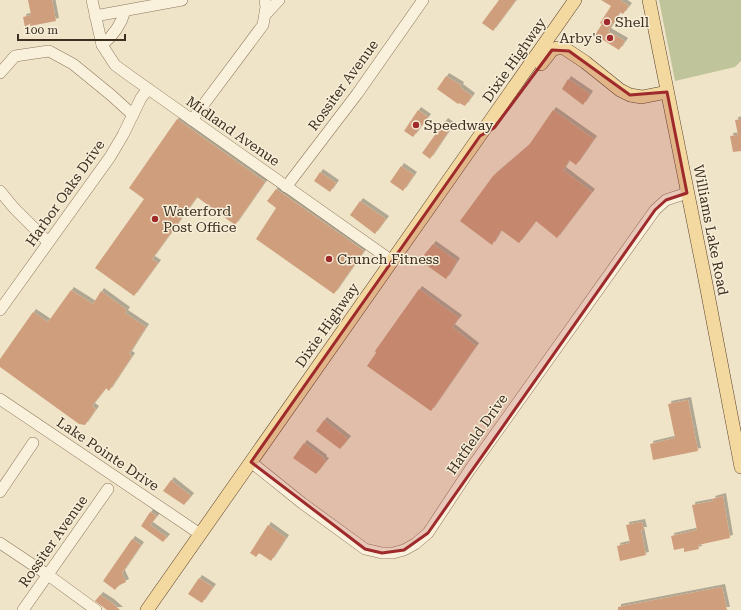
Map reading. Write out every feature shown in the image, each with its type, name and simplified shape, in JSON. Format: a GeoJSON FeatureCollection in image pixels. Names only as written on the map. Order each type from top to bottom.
{"type":"FeatureCollection","features":[{"type":"Feature","properties":{"kind":"main road","name":"Dixie Highway"},"geometry":{"type":"LineString","coordinates":[[147,610],[575,0]]}},
{"type":"Feature","properties":{"kind":"main road","name":"Williams Lake Road"},"geometry":{"type":"LineString","coordinates":[[649,0],[740,452],[741,467]]}},
{"type":"Feature","properties":{"kind":"main road"},"geometry":{"type":"LineString","coordinates":[[480,136],[494,128],[545,58],[552,50],[557,48],[564,48],[569,51],[620,90],[630,95],[642,97],[667,92]]}},
{"type":"Feature","properties":{"kind":"street","name":"Midland Avenue"},"geometry":{"type":"LineString","coordinates":[[92,0],[102,45],[115,65],[392,261]]}},
{"type":"Feature","properties":{"kind":"street"},"geometry":{"type":"LineString","coordinates":[[95,16],[182,0]]}},
{"type":"Feature","properties":{"kind":"street"},"geometry":{"type":"LineString","coordinates":[[192,120],[263,25],[265,0]]}},
{"type":"Feature","properties":{"kind":"street"},"geometry":{"type":"LineString","coordinates":[[265,15],[279,0]]}},
{"type":"Feature","properties":{"kind":"street","name":"Rossiter Avenue"},"geometry":{"type":"LineString","coordinates":[[286,187],[357,94],[423,0]]}},
{"type":"Feature","properties":{"kind":"street"},"geometry":{"type":"LineString","coordinates":[[102,45],[117,29],[126,11]]}},
{"type":"Feature","properties":{"kind":"street"},"geometry":{"type":"LineString","coordinates":[[1,69],[15,56],[49,51],[73,64],[133,115]]}},
{"type":"Feature","properties":{"kind":"street","name":"Harbor Oaks Drive"},"geometry":{"type":"LineString","coordinates":[[0,310],[110,157],[124,135],[141,98],[148,89]]}},
{"type":"Feature","properties":{"kind":"street"},"geometry":{"type":"LineString","coordinates":[[0,191],[14,208],[48,242]]}},
{"type":"Feature","properties":{"kind":"street","name":"Hatfield Drive"},"geometry":{"type":"LineString","coordinates":[[251,462],[302,503],[365,549],[382,553],[393,553],[404,550],[415,544],[428,533],[469,471],[655,210],[666,200],[688,193]]}},
{"type":"Feature","properties":{"kind":"street","name":"Lake Pointe Drive"},"geometry":{"type":"LineString","coordinates":[[0,399],[200,534]]}},
{"type":"Feature","properties":{"kind":"street"},"geometry":{"type":"LineString","coordinates":[[0,492],[33,443]]}},
{"type":"Feature","properties":{"kind":"street","name":"Rossiter Avenue"},"geometry":{"type":"LineString","coordinates":[[23,610],[108,489]]}},
{"type":"Feature","properties":{"kind":"street"},"geometry":{"type":"LineString","coordinates":[[0,543],[48,575],[96,610]]}},
{"type":"Feature","properties":{"kind":"highlighted area"},"geometry":{"type":"Polygon","coordinates":[[[552,50],[569,51],[630,95],[667,92],[687,193],[666,200],[655,210],[428,533],[404,550],[382,553],[365,549],[251,462],[480,136],[494,128],[552,50]]]}},
{"type":"Feature","properties":{"kind":"green space"},"geometry":{"type":"Polygon","coordinates":[[[659,0],[741,0],[741,61],[735,67],[675,81],[659,0]]]}},
{"type":"Feature","properties":{"kind":"building"},"geometry":{"type":"Polygon","coordinates":[[[28,0],[52,0],[56,21],[25,27],[23,17],[31,15],[28,0]]]}},
{"type":"Feature","properties":{"kind":"building"},"geometry":{"type":"Polygon","coordinates":[[[499,0],[516,0],[493,31],[482,23],[499,0]]]}},
{"type":"Feature","properties":{"kind":"building"},"geometry":{"type":"Polygon","coordinates":[[[601,0],[620,0],[629,6],[623,14],[620,12],[608,31],[625,41],[619,50],[595,35],[602,24],[600,23],[611,6],[601,0]]]}},
{"type":"Feature","properties":{"kind":"building"},"geometry":{"type":"Polygon","coordinates":[[[446,76],[461,85],[460,87],[472,96],[465,106],[459,103],[458,104],[437,89],[446,76]]]}},
{"type":"Feature","properties":{"kind":"building"},"geometry":{"type":"Polygon","coordinates":[[[568,79],[590,94],[583,105],[562,89],[568,79]]]}},
{"type":"Feature","properties":{"kind":"building"},"geometry":{"type":"Polygon","coordinates":[[[418,110],[428,117],[413,137],[404,131],[418,110]]]}},
{"type":"Feature","properties":{"kind":"building"},"geometry":{"type":"Polygon","coordinates":[[[553,110],[594,139],[576,165],[569,160],[563,170],[592,192],[557,238],[536,221],[519,243],[501,230],[492,245],[460,221],[493,176],[529,145],[553,110]]]}},
{"type":"Feature","properties":{"kind":"building"},"geometry":{"type":"Polygon","coordinates":[[[177,119],[265,182],[235,225],[197,197],[152,259],[158,263],[134,296],[95,268],[144,199],[129,188],[177,119]]]}},
{"type":"Feature","properties":{"kind":"building"},"geometry":{"type":"Polygon","coordinates":[[[741,119],[741,151],[733,152],[730,136],[738,135],[735,120],[741,119]]]}},
{"type":"Feature","properties":{"kind":"building"},"geometry":{"type":"Polygon","coordinates":[[[445,121],[452,126],[430,159],[422,153],[445,121]]]}},
{"type":"Feature","properties":{"kind":"building"},"geometry":{"type":"Polygon","coordinates":[[[401,166],[414,175],[403,191],[390,182],[401,166]]]}},
{"type":"Feature","properties":{"kind":"building"},"geometry":{"type":"Polygon","coordinates":[[[320,172],[336,183],[330,192],[314,181],[320,172]]]}},
{"type":"Feature","properties":{"kind":"building"},"geometry":{"type":"Polygon","coordinates":[[[276,189],[364,251],[334,294],[256,239],[276,208],[267,201],[276,189]]]}},
{"type":"Feature","properties":{"kind":"building"},"geometry":{"type":"Polygon","coordinates":[[[360,201],[386,219],[375,234],[350,215],[360,201]]]}},
{"type":"Feature","properties":{"kind":"building"},"geometry":{"type":"Polygon","coordinates":[[[433,244],[457,261],[446,279],[422,262],[426,256],[424,255],[433,244]]]}},
{"type":"Feature","properties":{"kind":"building"},"geometry":{"type":"Polygon","coordinates":[[[419,289],[459,318],[452,327],[476,346],[431,411],[367,366],[376,353],[375,351],[419,289]]]}},
{"type":"Feature","properties":{"kind":"building"},"geometry":{"type":"Polygon","coordinates":[[[71,290],[93,304],[101,291],[127,310],[125,313],[146,327],[129,354],[132,356],[109,391],[106,388],[92,406],[96,409],[85,425],[79,424],[0,367],[0,359],[33,312],[48,322],[71,290]]]}},
{"type":"Feature","properties":{"kind":"building"},"geometry":{"type":"Polygon","coordinates":[[[688,400],[698,451],[653,460],[650,444],[675,438],[668,404],[688,400]]]}},
{"type":"Feature","properties":{"kind":"building"},"geometry":{"type":"Polygon","coordinates":[[[324,420],[348,439],[340,449],[316,431],[324,420]]]}},
{"type":"Feature","properties":{"kind":"building"},"geometry":{"type":"Polygon","coordinates":[[[304,443],[326,461],[316,474],[293,458],[304,443]]]}},
{"type":"Feature","properties":{"kind":"building"},"geometry":{"type":"Polygon","coordinates":[[[171,480],[191,496],[184,505],[163,491],[171,480]]]}},
{"type":"Feature","properties":{"kind":"building"},"geometry":{"type":"Polygon","coordinates":[[[723,496],[730,538],[698,545],[699,549],[684,552],[684,548],[674,550],[671,536],[697,530],[692,505],[713,501],[712,499],[723,496]]]}},
{"type":"Feature","properties":{"kind":"building"},"geometry":{"type":"Polygon","coordinates":[[[150,512],[157,516],[150,525],[167,537],[163,542],[141,526],[150,512]]]}},
{"type":"Feature","properties":{"kind":"building"},"geometry":{"type":"Polygon","coordinates":[[[642,522],[644,530],[641,530],[646,555],[620,561],[617,546],[630,543],[626,525],[642,522]]]}},
{"type":"Feature","properties":{"kind":"building"},"geometry":{"type":"Polygon","coordinates":[[[268,525],[286,538],[271,561],[259,553],[256,557],[250,553],[268,525]]]}},
{"type":"Feature","properties":{"kind":"building"},"geometry":{"type":"Polygon","coordinates":[[[132,539],[141,545],[122,573],[126,582],[118,586],[115,590],[103,581],[132,539]]]}},
{"type":"Feature","properties":{"kind":"building"},"geometry":{"type":"Polygon","coordinates":[[[199,578],[213,587],[202,603],[188,594],[199,578]]]}},
{"type":"Feature","properties":{"kind":"building"},"geometry":{"type":"Polygon","coordinates":[[[722,587],[727,610],[618,610],[618,607],[722,587]]]}},
{"type":"Feature","properties":{"kind":"building"},"geometry":{"type":"Polygon","coordinates":[[[100,595],[120,610],[107,610],[95,601],[100,595]]]}},
{"type":"Feature","properties":{"kind":"place","name":"Shell"},"geometry":{"type":"Point","coordinates":[607,22]}},
{"type":"Feature","properties":{"kind":"place","name":"Arby's"},"geometry":{"type":"Point","coordinates":[610,38]}},
{"type":"Feature","properties":{"kind":"place","name":"Speedway"},"geometry":{"type":"Point","coordinates":[416,125]}},
{"type":"Feature","properties":{"kind":"place","name":"Waterford Post Office"},"geometry":{"type":"Point","coordinates":[155,219]}},
{"type":"Feature","properties":{"kind":"place","name":"Crunch Fitness"},"geometry":{"type":"Point","coordinates":[329,259]}}]}
